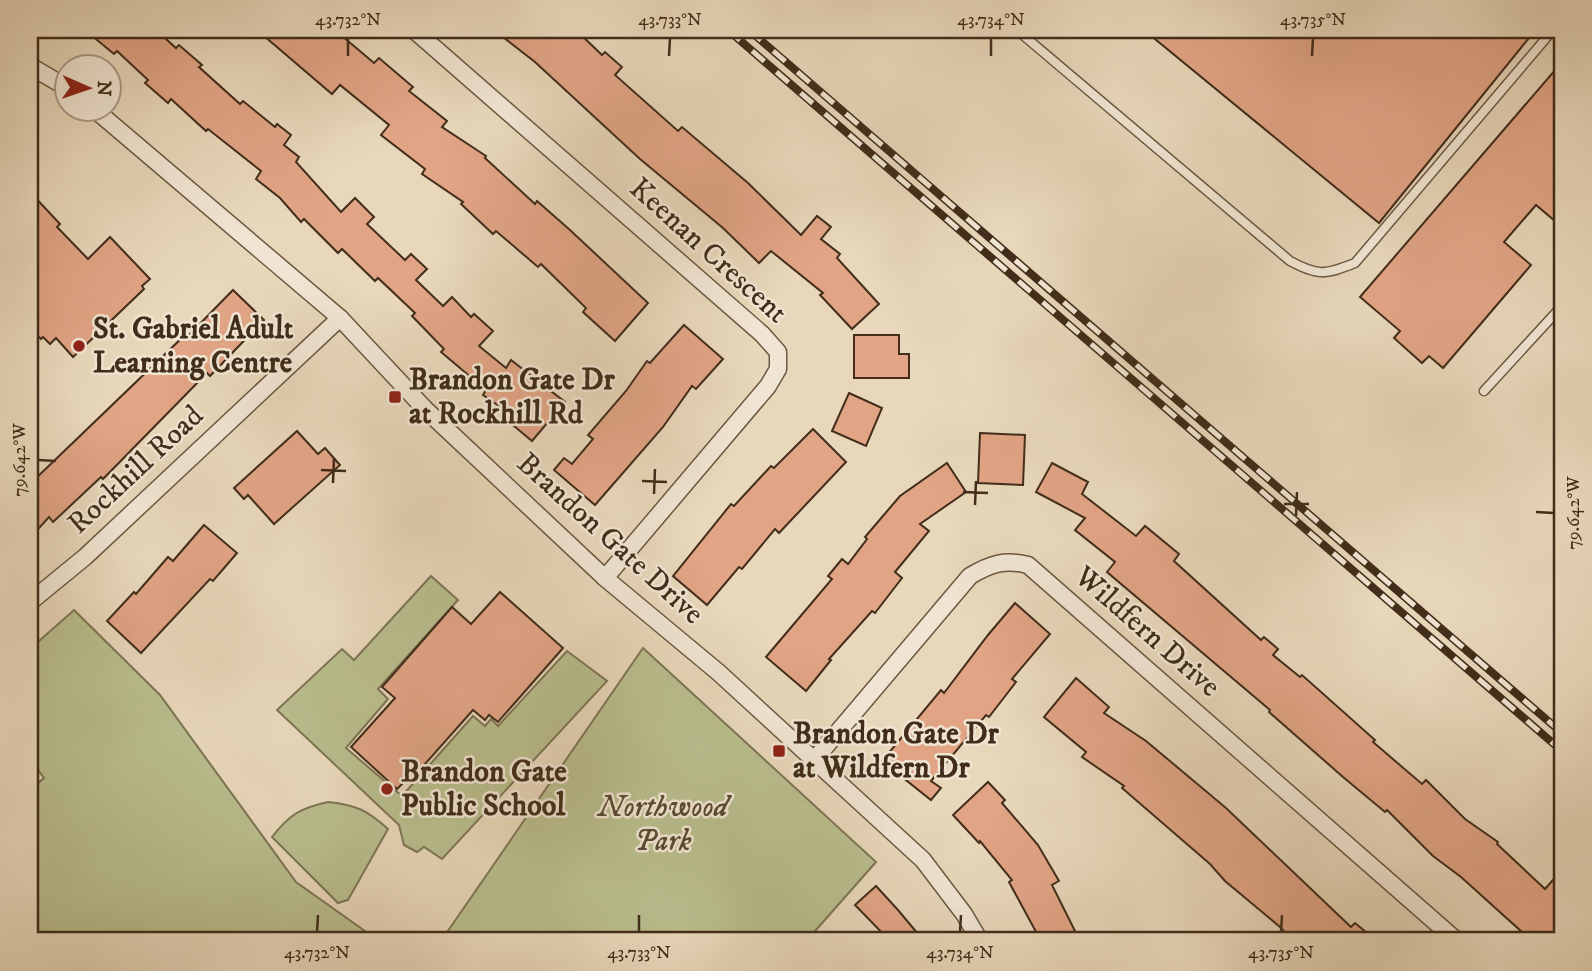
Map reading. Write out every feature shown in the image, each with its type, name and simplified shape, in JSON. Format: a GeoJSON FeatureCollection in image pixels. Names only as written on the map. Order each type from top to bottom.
{"type":"FeatureCollection","features":[{"type":"Feature","properties":{"kind":"street","name":"Keenan Crescent"},"geometry":{"type":"LineString","coordinates":[[414,30],[762,334],[778,352],[778,369],[768,386],[605,578]]}},
{"type":"Feature","properties":{"kind":"street"},"geometry":{"type":"LineString","coordinates":[[30,66],[52,79]]}},
{"type":"Feature","properties":{"kind":"street","name":"Brandon Gate Drive"},"geometry":{"type":"LineString","coordinates":[[109,122],[340,318],[425,409],[605,578],[718,672],[923,860],[964,914],[980,941]]}},
{"type":"Feature","properties":{"kind":"street","name":"Rockhill Road"},"geometry":{"type":"LineString","coordinates":[[30,602],[85,556],[340,318]]}},
{"type":"Feature","properties":{"kind":"street","name":"Wildfern Drive"},"geometry":{"type":"LineString","coordinates":[[815,759],[970,576],[987,565],[1011,561],[1028,565],[1457,941]]}},
{"type":"Feature","properties":{"kind":"lane"},"geometry":{"type":"LineString","coordinates":[[1017,30],[1290,261],[1311,272],[1331,272],[1355,263],[1553,30]]}},
{"type":"Feature","properties":{"kind":"lane"},"geometry":{"type":"LineString","coordinates":[[1484,391],[1562,306]]}},
{"type":"Feature","properties":{"kind":"green space"},"geometry":{"type":"Polygon","coordinates":[[[431,576],[458,600],[378,689],[388,699],[346,748],[402,796],[473,716],[485,726],[491,719],[498,726],[567,651],[607,681],[442,859],[424,847],[417,852],[404,845],[399,825],[277,710],[342,649],[354,660],[431,576]]]}},
{"type":"Feature","properties":{"kind":"green space"},"geometry":{"type":"Polygon","coordinates":[[[74,610],[160,695],[296,882],[379,941],[30,941],[30,790],[44,778],[30,759],[30,649],[74,610]]]}},
{"type":"Feature","properties":{"kind":"green space","name":"Northwood Park"},"geometry":{"type":"Polygon","coordinates":[[[643,648],[876,862],[809,941],[441,941],[643,648]]]}},
{"type":"Feature","properties":{"kind":"green space"},"geometry":{"type":"Polygon","coordinates":[[[328,802],[361,810],[388,829],[348,900],[338,903],[272,837],[296,814],[328,802]]]}},
{"type":"Feature","properties":{"kind":"building"},"geometry":{"type":"Polygon","coordinates":[[[85,30],[156,30],[176,48],[179,45],[240,104],[243,101],[275,127],[277,124],[291,135],[284,145],[299,157],[296,162],[341,212],[355,198],[374,217],[367,224],[405,260],[411,254],[427,269],[416,280],[443,306],[452,297],[471,317],[474,314],[493,331],[479,346],[506,368],[511,360],[565,402],[532,441],[502,416],[506,411],[483,395],[486,390],[441,352],[444,349],[412,316],[415,313],[378,278],[375,281],[342,249],[338,253],[304,219],[301,222],[280,198],[256,179],[261,171],[208,129],[206,131],[171,99],[168,103],[145,83],[148,80],[122,56],[122,52],[112,52],[85,30]]]}},
{"type":"Feature","properties":{"kind":"building"},"geometry":{"type":"Polygon","coordinates":[[[257,30],[335,30],[374,63],[379,58],[413,87],[409,91],[447,121],[442,127],[486,156],[485,158],[535,204],[537,201],[648,303],[615,341],[583,312],[586,308],[541,264],[538,267],[496,231],[493,234],[461,204],[463,202],[422,174],[425,169],[381,135],[389,125],[340,85],[332,94],[257,30]]]}},
{"type":"Feature","properties":{"kind":"building"},"geometry":{"type":"Polygon","coordinates":[[[494,30],[576,30],[602,55],[605,52],[622,67],[615,75],[678,131],[682,127],[748,183],[801,235],[817,216],[831,227],[821,239],[840,254],[837,258],[879,304],[852,329],[820,295],[823,293],[771,251],[759,263],[535,62],[494,30]]]}},
{"type":"Feature","properties":{"kind":"building"},"geometry":{"type":"Polygon","coordinates":[[[1144,30],[1519,30],[1529,38],[1379,223],[1144,30]]]}},
{"type":"Feature","properties":{"kind":"building"},"geometry":{"type":"Polygon","coordinates":[[[1562,62],[1562,227],[1536,205],[1504,242],[1531,265],[1443,368],[1429,356],[1422,363],[1394,338],[1400,331],[1360,297],[1562,62]]]}},
{"type":"Feature","properties":{"kind":"building"},"geometry":{"type":"Polygon","coordinates":[[[30,192],[60,224],[57,227],[88,259],[110,237],[150,279],[142,286],[144,289],[73,357],[56,338],[50,344],[30,328],[30,192]]]}},
{"type":"Feature","properties":{"kind":"building"},"geometry":{"type":"Polygon","coordinates":[[[233,290],[264,320],[210,376],[207,373],[103,479],[101,477],[53,522],[49,517],[30,538],[30,484],[186,334],[188,336],[233,290]]]}},
{"type":"Feature","properties":{"kind":"building"},"geometry":{"type":"Polygon","coordinates":[[[684,325],[723,359],[696,389],[692,386],[663,427],[595,505],[554,470],[564,458],[572,464],[593,439],[588,435],[626,391],[647,361],[650,363],[684,325]]]}},
{"type":"Feature","properties":{"kind":"building"},"geometry":{"type":"Polygon","coordinates":[[[854,335],[899,335],[899,354],[909,354],[909,378],[854,378],[854,335]]]}},
{"type":"Feature","properties":{"kind":"building"},"geometry":{"type":"Polygon","coordinates":[[[849,393],[882,408],[866,446],[832,431],[849,393]]]}},
{"type":"Feature","properties":{"kind":"building"},"geometry":{"type":"Polygon","coordinates":[[[813,429],[846,462],[779,533],[775,529],[707,605],[673,576],[731,504],[734,506],[771,466],[774,468],[813,429]]]}},
{"type":"Feature","properties":{"kind":"building"},"geometry":{"type":"Polygon","coordinates":[[[297,431],[318,454],[325,448],[340,465],[274,524],[248,495],[244,499],[234,488],[297,431]]]}},
{"type":"Feature","properties":{"kind":"building"},"geometry":{"type":"Polygon","coordinates":[[[980,433],[1025,435],[1023,485],[978,483],[980,433]]]}},
{"type":"Feature","properties":{"kind":"building"},"geometry":{"type":"Polygon","coordinates":[[[947,463],[966,492],[920,524],[929,531],[895,572],[902,578],[875,613],[872,611],[829,659],[831,660],[806,691],[766,657],[832,579],[828,576],[842,559],[848,564],[867,539],[865,537],[900,496],[947,463]]]}},
{"type":"Feature","properties":{"kind":"building"},"geometry":{"type":"Polygon","coordinates":[[[1052,463],[1088,482],[1082,494],[1136,536],[1145,526],[1179,554],[1174,561],[1261,640],[1264,637],[1278,649],[1273,655],[1300,677],[1302,675],[1422,784],[1426,780],[1465,819],[1498,842],[1497,844],[1545,889],[1553,880],[1562,888],[1562,936],[1557,941],[1532,941],[1461,877],[1433,856],[1387,810],[1385,812],[1343,777],[1269,712],[1270,710],[1107,572],[1115,562],[1075,530],[1085,518],[1036,492],[1052,463]]]}},
{"type":"Feature","properties":{"kind":"building"},"geometry":{"type":"Polygon","coordinates":[[[204,525],[237,553],[141,653],[107,621],[134,592],[136,594],[168,557],[173,561],[204,525]]]}},
{"type":"Feature","properties":{"kind":"building"},"geometry":{"type":"Polygon","coordinates":[[[500,592],[563,648],[498,722],[489,715],[485,720],[473,710],[409,782],[406,780],[397,789],[351,747],[395,698],[382,687],[452,607],[471,624],[500,592]]]}},
{"type":"Feature","properties":{"kind":"building"},"geometry":{"type":"Polygon","coordinates":[[[1015,603],[1050,634],[1012,679],[1016,682],[989,717],[986,715],[931,781],[941,788],[931,800],[882,761],[941,690],[944,693],[1015,603]]]}},
{"type":"Feature","properties":{"kind":"building"},"geometry":{"type":"Polygon","coordinates":[[[1076,678],[1109,707],[1104,713],[1146,741],[1226,808],[1351,927],[1355,923],[1377,941],[1293,941],[1122,788],[1124,786],[1082,757],[1086,752],[1044,717],[1076,678]]]}},
{"type":"Feature","properties":{"kind":"building"},"geometry":{"type":"Polygon","coordinates":[[[988,782],[1005,800],[1002,803],[1038,845],[1059,881],[1052,885],[1080,941],[1041,941],[1009,882],[1012,880],[980,841],[979,843],[953,815],[988,782]]]}},
{"type":"Feature","properties":{"kind":"building"},"geometry":{"type":"Polygon","coordinates":[[[876,886],[924,941],[890,941],[855,905],[876,886]]]}},
{"type":"Feature","properties":{"kind":"railway"},"geometry":{"type":"LineString","coordinates":[[728,30],[1562,751]]}},
{"type":"Feature","properties":{"kind":"railway"},"geometry":{"type":"LineString","coordinates":[[749,30],[1562,733]]}},
{"type":"Feature","properties":{"kind":"place","name":"St. Gabriel Adult Learning Centre"},"geometry":{"type":"Point","coordinates":[79,346]}},
{"type":"Feature","properties":{"kind":"place","name":"Brandon Gate Dr at Rockhill Rd"},"geometry":{"type":"Point","coordinates":[395,397]}},
{"type":"Feature","properties":{"kind":"place","name":"Brandon Gate Dr at Wildfern Dr"},"geometry":{"type":"Point","coordinates":[779,751]}},
{"type":"Feature","properties":{"kind":"place","name":"Brandon Gate Public School"},"geometry":{"type":"Point","coordinates":[387,789]}}]}
